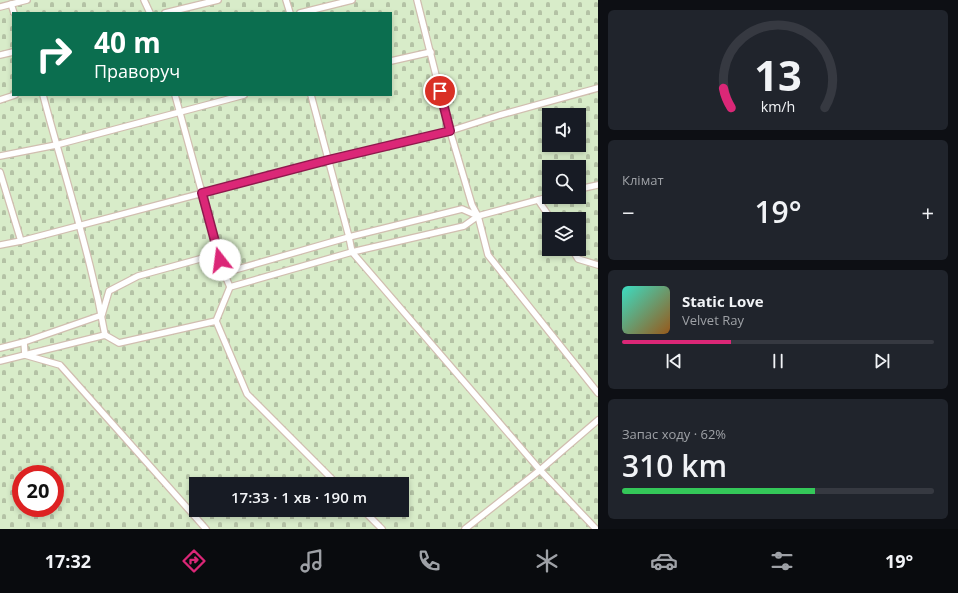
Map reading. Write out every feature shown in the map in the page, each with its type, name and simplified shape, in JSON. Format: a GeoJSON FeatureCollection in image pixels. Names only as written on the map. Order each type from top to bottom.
{"type":"FeatureCollection","features":[{"type":"Feature","properties":{"kind":"lane"},"geometry":{"type":"LineString","coordinates":[[0,7],[27,0]]}},
{"type":"Feature","properties":{"kind":"lane"},"geometry":{"type":"LineString","coordinates":[[144,0],[150,12]]}},
{"type":"Feature","properties":{"kind":"lane"},"geometry":{"type":"LineString","coordinates":[[169,12],[218,0]]}},
{"type":"Feature","properties":{"kind":"lane"},"geometry":{"type":"LineString","coordinates":[[286,0],[290,12]]}},
{"type":"Feature","properties":{"kind":"lane"},"geometry":{"type":"LineString","coordinates":[[304,12],[352,0]]}},
{"type":"Feature","properties":{"kind":"lane"},"geometry":{"type":"LineString","coordinates":[[417,0],[450,131],[472,205],[478,216],[488,256],[598,393]]}},
{"type":"Feature","properties":{"kind":"lane"},"geometry":{"type":"LineString","coordinates":[[11,4],[14,12]]}},
{"type":"Feature","properties":{"kind":"lane"},"geometry":{"type":"LineString","coordinates":[[0,55],[12,52]]}},
{"type":"Feature","properties":{"kind":"lane"},"geometry":{"type":"LineString","coordinates":[[392,61],[431,52]]}},
{"type":"Feature","properties":{"kind":"lane"},"geometry":{"type":"LineString","coordinates":[[0,245],[21,241],[328,160],[450,131],[500,115],[598,88]]}},
{"type":"Feature","properties":{"kind":"lane"},"geometry":{"type":"LineString","coordinates":[[0,100],[12,96]]}},
{"type":"Feature","properties":{"kind":"lane"},"geometry":{"type":"LineString","coordinates":[[43,96],[80,225],[102,315],[105,335]]}},
{"type":"Feature","properties":{"kind":"lane"},"geometry":{"type":"LineString","coordinates":[[175,96],[224,273],[230,287],[216,321],[248,394],[330,477]]}},
{"type":"Feature","properties":{"kind":"lane"},"geometry":{"type":"LineString","coordinates":[[0,156],[56,145],[240,96]]}},
{"type":"Feature","properties":{"kind":"lane"},"geometry":{"type":"LineString","coordinates":[[311,96],[352,252],[540,470],[596,529]]}},
{"type":"Feature","properties":{"kind":"lane"},"geometry":{"type":"LineString","coordinates":[[0,172],[21,241]]}},
{"type":"Feature","properties":{"kind":"lane"},"geometry":{"type":"LineString","coordinates":[[586,188],[598,185]]}},
{"type":"Feature","properties":{"kind":"lane"},"geometry":{"type":"LineString","coordinates":[[230,287],[352,252],[464,226],[478,216],[542,199]]}},
{"type":"Feature","properties":{"kind":"lane"},"geometry":{"type":"LineString","coordinates":[[538,200],[546,212]]}},
{"type":"Feature","properties":{"kind":"lane"},"geometry":{"type":"LineString","coordinates":[[224,273],[349,237],[462,210],[478,216]]}},
{"type":"Feature","properties":{"kind":"lane"},"geometry":{"type":"LineString","coordinates":[[576,256],[578,259],[598,265]]}},
{"type":"Feature","properties":{"kind":"lane"},"geometry":{"type":"LineString","coordinates":[[102,315],[109,291],[138,276],[207,257],[224,273]]}},
{"type":"Feature","properties":{"kind":"lane"},"geometry":{"type":"LineString","coordinates":[[0,348],[24,342],[102,315]]}},
{"type":"Feature","properties":{"kind":"lane"},"geometry":{"type":"LineString","coordinates":[[0,361],[105,335],[120,343],[216,321]]}},
{"type":"Feature","properties":{"kind":"lane"},"geometry":{"type":"LineString","coordinates":[[24,342],[25,355]]}},
{"type":"Feature","properties":{"kind":"lane"},"geometry":{"type":"LineString","coordinates":[[25,355],[60,365],[206,529]]}},
{"type":"Feature","properties":{"kind":"lane"},"geometry":{"type":"LineString","coordinates":[[465,529],[540,470],[598,420]]}},
{"type":"Feature","properties":{"kind":"lane"},"geometry":{"type":"LineString","coordinates":[[370,517],[382,529]]}},
{"type":"Feature","properties":{"kind":"green space"},"geometry":{"type":"Polygon","coordinates":[[[0,0],[598,0],[598,529],[0,529],[0,0]]]}},
{"type":"Feature","properties":{"kind":"route"},"geometry":{"type":"LineString","coordinates":[[220,260],[202,193],[328,160],[450,131],[440,91]]}}]}
